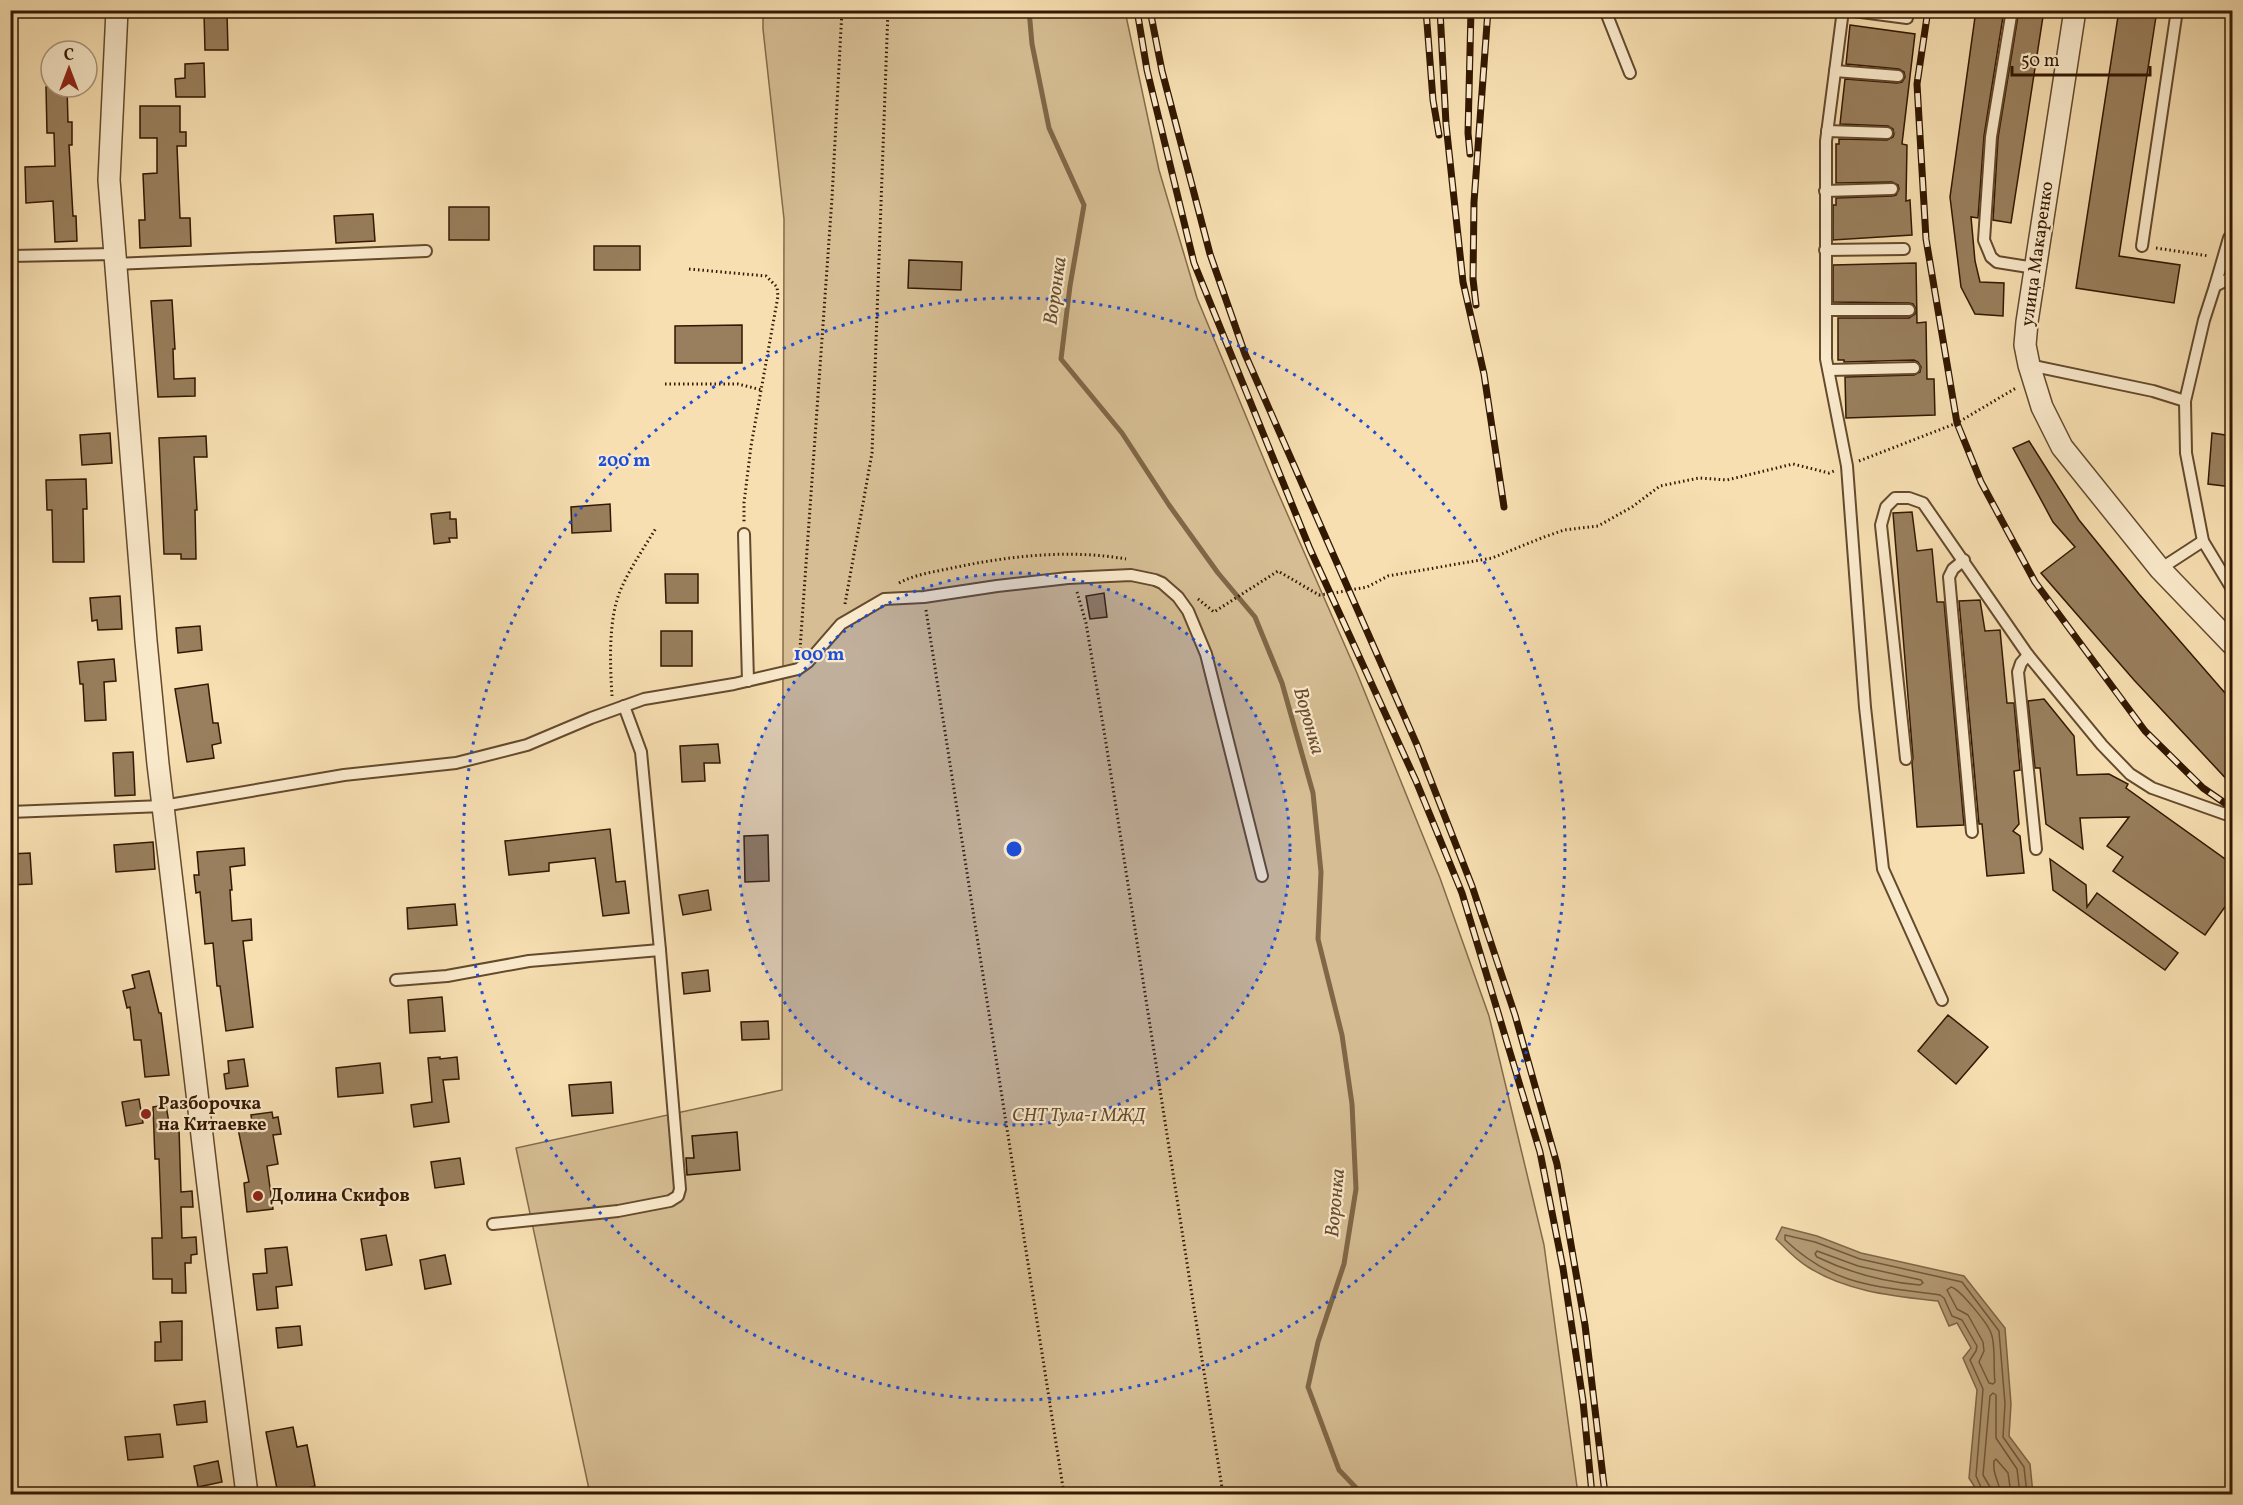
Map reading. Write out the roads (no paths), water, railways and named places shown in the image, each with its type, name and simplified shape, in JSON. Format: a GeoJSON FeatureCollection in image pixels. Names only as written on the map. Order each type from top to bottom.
{"type":"FeatureCollection","features":[{"type":"Feature","properties":{"kind":"street"},"geometry":{"type":"LineString","coordinates":[[117,10],[109,180],[146,641],[214,1238],[247,1494]]}},
{"type":"Feature","properties":{"kind":"street","name":"улица Макаренко"},"geometry":{"type":"LineString","coordinates":[[2075,10],[2025,345],[2031,371],[2042,407],[2062,447],[2160,569],[2232,644]]}},
{"type":"Feature","properties":{"kind":"lane"},"geometry":{"type":"LineString","coordinates":[[1605,10],[1630,73]]}},
{"type":"Feature","properties":{"kind":"lane"},"geometry":{"type":"LineString","coordinates":[[1907,18],[1845,10],[1827,131],[1826,359],[1847,466],[1865,706],[1883,869],[1942,1000]]}},
{"type":"Feature","properties":{"kind":"lane"},"geometry":{"type":"LineString","coordinates":[[2012,10],[1991,137],[1984,240],[1991,257],[1997,262],[2035,268]]}},
{"type":"Feature","properties":{"kind":"lane"},"geometry":{"type":"LineString","coordinates":[[2142,246],[2177,10]]}},
{"type":"Feature","properties":{"kind":"lane"},"geometry":{"type":"LineString","coordinates":[[1835,71],[1898,76]]}},
{"type":"Feature","properties":{"kind":"lane"},"geometry":{"type":"LineString","coordinates":[[1827,131],[1887,133]]}},
{"type":"Feature","properties":{"kind":"lane"},"geometry":{"type":"LineString","coordinates":[[1825,191],[1892,189]]}},
{"type":"Feature","properties":{"kind":"lane"},"geometry":{"type":"LineString","coordinates":[[2232,239],[2229,238],[2222,258],[2204,320],[2185,401],[2186,453],[2203,541],[2232,589]]}},
{"type":"Feature","properties":{"kind":"lane"},"geometry":{"type":"LineString","coordinates":[[1825,250],[1904,249]]}},
{"type":"Feature","properties":{"kind":"lane"},"geometry":{"type":"LineString","coordinates":[[10,256],[114,259],[426,251]]}},
{"type":"Feature","properties":{"kind":"lane"},"geometry":{"type":"LineString","coordinates":[[2215,286],[2232,277]]}},
{"type":"Feature","properties":{"kind":"lane"},"geometry":{"type":"LineString","coordinates":[[1826,310],[1909,310]]}},
{"type":"Feature","properties":{"kind":"lane"},"geometry":{"type":"LineString","coordinates":[[1829,370],[1914,369]]}},
{"type":"Feature","properties":{"kind":"lane"},"geometry":{"type":"LineString","coordinates":[[2031,371],[2153,392],[2185,401]]}},
{"type":"Feature","properties":{"kind":"lane"},"geometry":{"type":"LineString","coordinates":[[1906,759],[1881,525],[1886,507],[1895,498],[1909,498],[1923,504],[2028,655],[2102,745],[2130,774],[2152,788],[2202,807],[2225,814],[2232,808]]}},
{"type":"Feature","properties":{"kind":"lane"},"geometry":{"type":"LineString","coordinates":[[744,534],[748,681]]}},
{"type":"Feature","properties":{"kind":"lane"},"geometry":{"type":"LineString","coordinates":[[2160,569],[2203,541]]}},
{"type":"Feature","properties":{"kind":"lane"},"geometry":{"type":"LineString","coordinates":[[1964,560],[1953,569],[1949,577],[1972,832]]}},
{"type":"Feature","properties":{"kind":"lane"},"geometry":{"type":"LineString","coordinates":[[10,812],[163,806],[344,775],[456,763],[527,745],[644,699],[748,681],[798,669],[808,662],[841,624],[884,599],[924,597],[1068,578],[1131,575],[1155,580],[1171,590],[1188,611],[1206,654],[1262,876]]}},
{"type":"Feature","properties":{"kind":"lane"},"geometry":{"type":"LineString","coordinates":[[2028,655],[2021,663],[2018,672],[2036,849]]}},
{"type":"Feature","properties":{"kind":"lane"},"geometry":{"type":"LineString","coordinates":[[493,1224],[618,1211],[670,1201],[678,1196],[681,1186],[641,752],[619,708]]}},
{"type":"Feature","properties":{"kind":"lane"},"geometry":{"type":"LineString","coordinates":[[396,980],[447,976],[529,961],[660,950]]}},
{"type":"Feature","properties":{"kind":"water"},"geometry":{"type":"Polygon","coordinates":[[[1782,1227],[1817,1236],[1861,1253],[1964,1276],[2005,1328],[2011,1404],[2009,1436],[2030,1464],[2033,1494],[1979,1494],[1969,1478],[1977,1390],[1963,1358],[1971,1348],[1957,1323],[1949,1326],[1938,1301],[1871,1292],[1823,1275],[1799,1261],[1776,1239],[1782,1227]]]}},
{"type":"Feature","properties":{"kind":"waterway","name":"Воронка"},"geometry":{"type":"LineString","coordinates":[[1029,10],[1032,44],[1049,128],[1084,205],[1070,286],[1061,359],[1122,433],[1169,505],[1218,573],[1255,617],[1282,683],[1313,793],[1321,872],[1318,939],[1342,1035],[1352,1104],[1356,1189],[1344,1264],[1318,1342],[1308,1387],[1339,1470],[1362,1494]]}},
{"type":"Feature","properties":{"kind":"railway"},"geometry":{"type":"LineString","coordinates":[[1137,10],[1147,70],[1194,263],[1310,549],[1416,781],[1462,893],[1540,1152],[1563,1268],[1583,1401],[1592,1494]]}},
{"type":"Feature","properties":{"kind":"railway"},"geometry":{"type":"LineString","coordinates":[[1150,10],[1162,71],[1210,254],[1245,354],[1417,745],[1472,886],[1515,1015],[1557,1164],[1585,1325],[1605,1494]]}},
{"type":"Feature","properties":{"kind":"railway"},"geometry":{"type":"LineString","coordinates":[[1426,10],[1433,100],[1439,135]]}},
{"type":"Feature","properties":{"kind":"railway"},"geometry":{"type":"LineString","coordinates":[[1440,10],[1446,124],[1463,282],[1484,374],[1504,507]]}},
{"type":"Feature","properties":{"kind":"railway"},"geometry":{"type":"LineString","coordinates":[[1470,154],[1468,133],[1471,10]]}},
{"type":"Feature","properties":{"kind":"railway"},"geometry":{"type":"LineString","coordinates":[[1476,305],[1473,279],[1474,202],[1488,10]]}},
{"type":"Feature","properties":{"kind":"railway"},"geometry":{"type":"LineString","coordinates":[[1928,10],[1917,84],[1926,239],[1957,423],[1981,482],[2035,582],[2145,731],[2203,788],[2232,808]]}},
{"type":"Feature","properties":{"kind":"place","name":"Разборочка на Китаевке"},"geometry":{"type":"Point","coordinates":[146,1114]}},
{"type":"Feature","properties":{"kind":"place","name":"Долина Скифов"},"geometry":{"type":"Point","coordinates":[258,1196]}},
{"type":"Feature","properties":{"kind":"park label","name":"СНТ Тула-1 МЖД"},"geometry":{"type":"Point","coordinates":[1079,1116]}}]}
